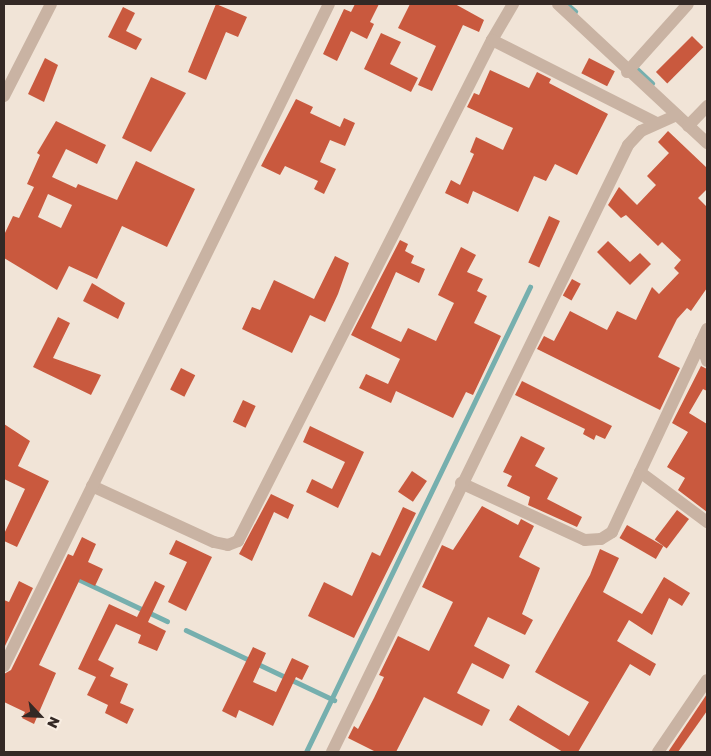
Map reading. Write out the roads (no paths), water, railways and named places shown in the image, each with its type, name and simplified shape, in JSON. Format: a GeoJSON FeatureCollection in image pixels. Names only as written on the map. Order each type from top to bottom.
{"type":"FeatureCollection","features":[{"type":"Feature","properties":{"kind":"street"},"geometry":{"type":"LineString","coordinates":[[4,96],[51,4]]}},
{"type":"Feature","properties":{"kind":"street"},"geometry":{"type":"LineString","coordinates":[[4,666],[329,4]]}},
{"type":"Feature","properties":{"kind":"street"},"geometry":{"type":"LineString","coordinates":[[92,486],[214,542],[228,546],[238,541],[492,40],[513,4]]}},
{"type":"Feature","properties":{"kind":"street"},"geometry":{"type":"LineString","coordinates":[[558,4],[628,72],[707,143]]}},
{"type":"Feature","properties":{"kind":"street"},"geometry":{"type":"LineString","coordinates":[[628,72],[688,4]]}},
{"type":"Feature","properties":{"kind":"street"},"geometry":{"type":"LineString","coordinates":[[492,40],[656,123]]}},
{"type":"Feature","properties":{"kind":"street"},"geometry":{"type":"LineString","coordinates":[[688,126],[707,106]]}},
{"type":"Feature","properties":{"kind":"street"},"geometry":{"type":"LineString","coordinates":[[332,752],[628,145],[656,123],[677,115]]}},
{"type":"Feature","properties":{"kind":"street"},"geometry":{"type":"LineString","coordinates":[[462,483],[585,540],[601,539],[612,532],[707,329]]}},
{"type":"Feature","properties":{"kind":"street"},"geometry":{"type":"LineString","coordinates":[[701,342],[707,360]]}},
{"type":"Feature","properties":{"kind":"street"},"geometry":{"type":"LineString","coordinates":[[640,472],[707,522]]}},
{"type":"Feature","properties":{"kind":"street"},"geometry":{"type":"LineString","coordinates":[[658,752],[707,680]]}},
{"type":"Feature","properties":{"kind":"waterway"},"geometry":{"type":"LineString","coordinates":[[567,4],[575,11]]}},
{"type":"Feature","properties":{"kind":"waterway"},"geometry":{"type":"LineString","coordinates":[[634,66],[652,83]]}},
{"type":"Feature","properties":{"kind":"waterway"},"geometry":{"type":"LineString","coordinates":[[306,752],[530,287]]}},
{"type":"Feature","properties":{"kind":"waterway"},"geometry":{"type":"LineString","coordinates":[[74,577],[167,621]]}},
{"type":"Feature","properties":{"kind":"waterway"},"geometry":{"type":"LineString","coordinates":[[186,630],[334,700]]}}]}
